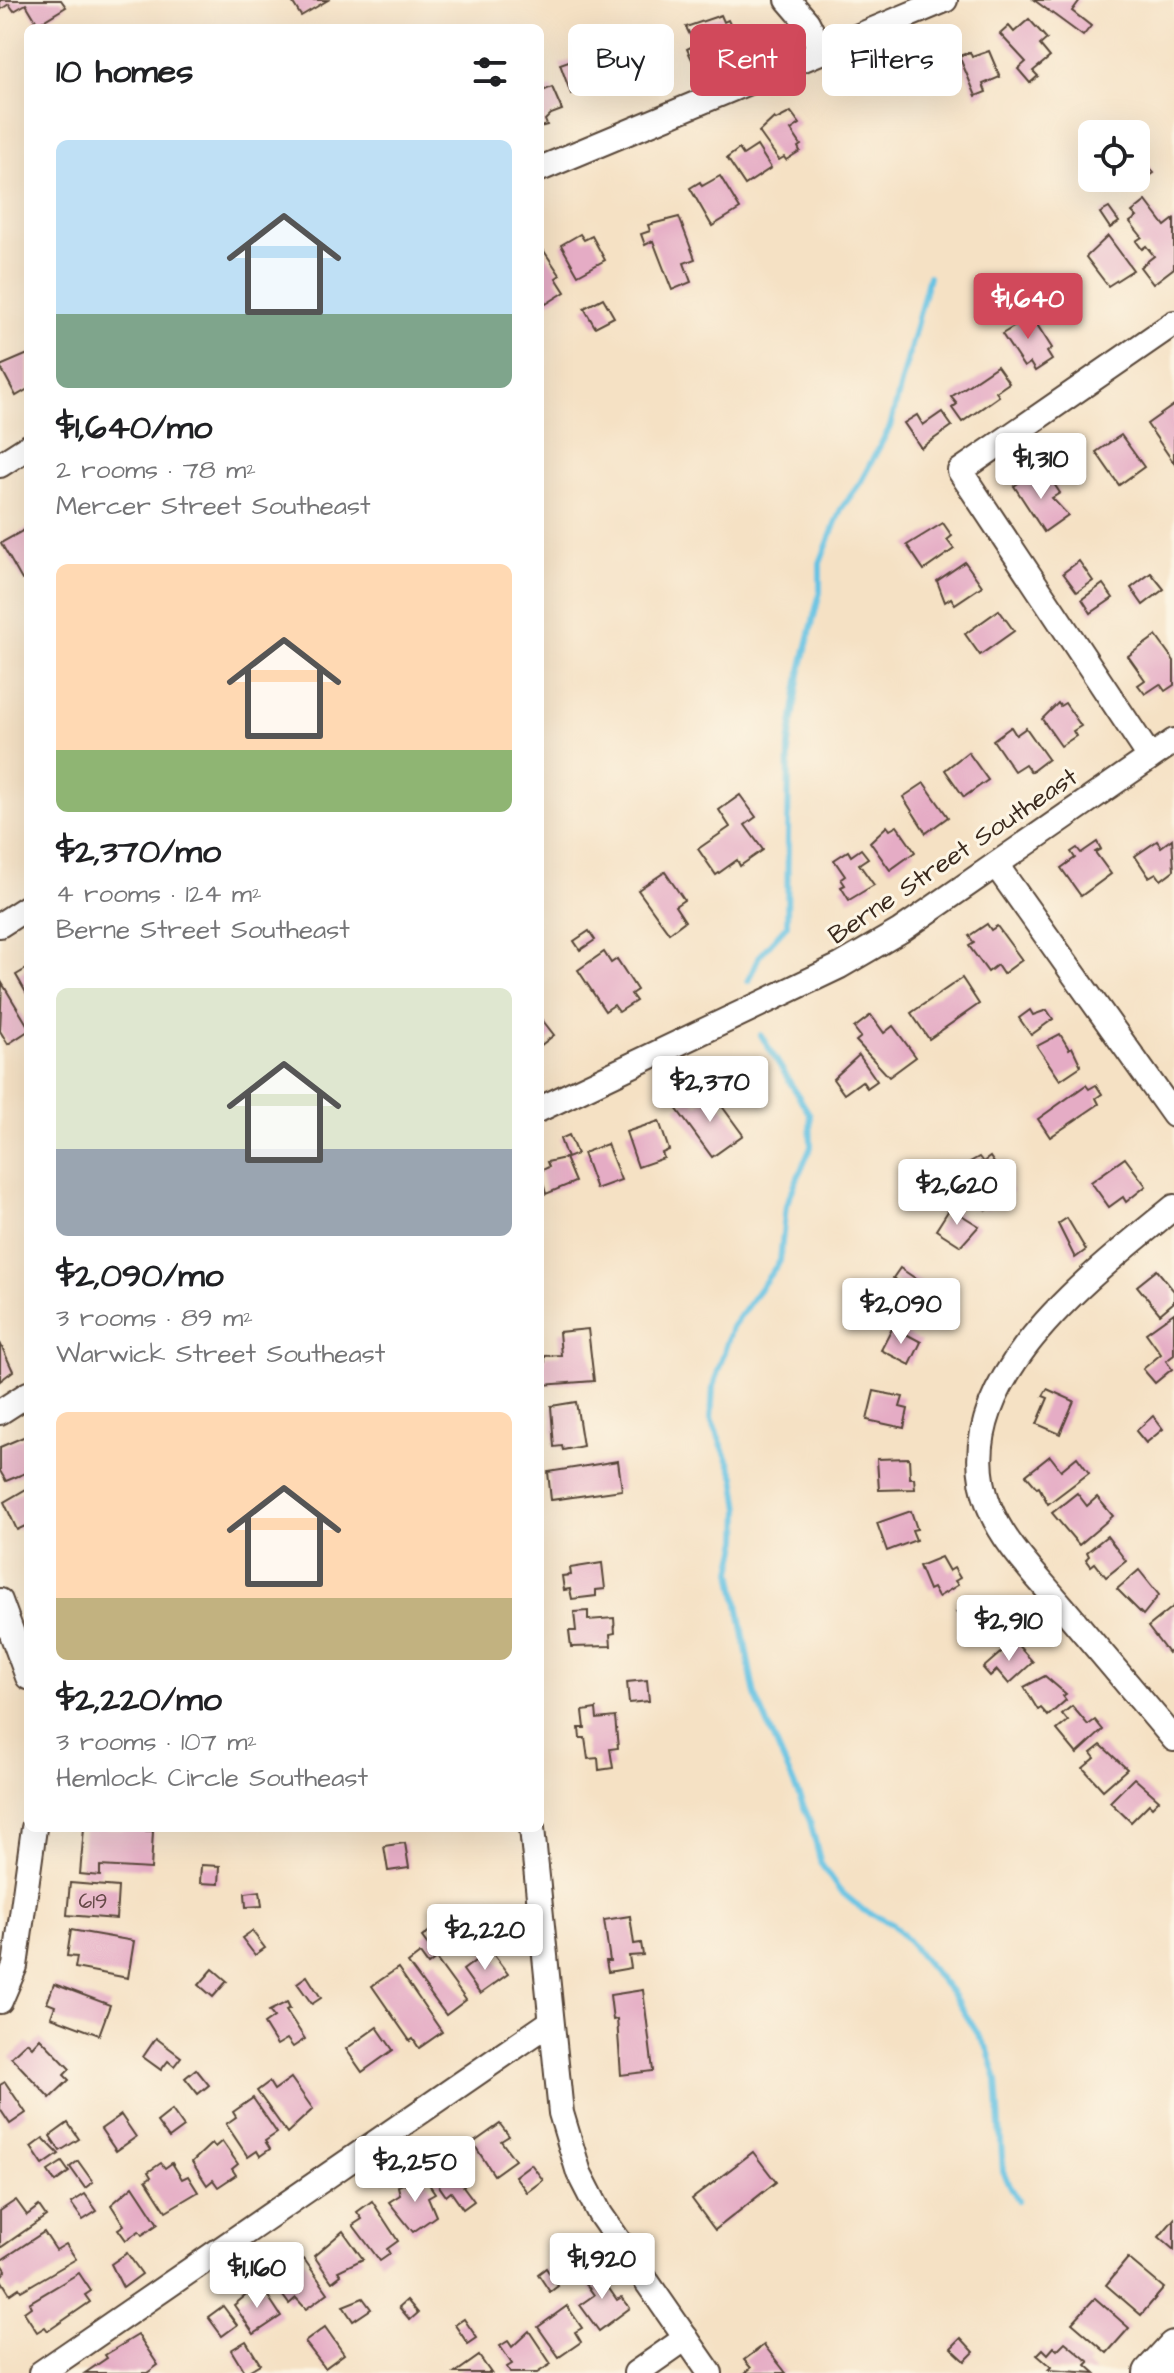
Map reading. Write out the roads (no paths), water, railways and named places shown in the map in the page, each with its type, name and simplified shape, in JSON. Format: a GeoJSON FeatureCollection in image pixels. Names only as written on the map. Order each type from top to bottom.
{"type":"FeatureCollection","features":[{"type":"Feature","properties":{"kind":"street"},"geometry":{"type":"LineString","coordinates":[[544,167],[822,52],[807,22],[788,0]]}},
{"type":"Feature","properties":{"kind":"street"},"geometry":{"type":"LineString","coordinates":[[888,24],[945,0]]}},
{"type":"Feature","properties":{"kind":"street"},"geometry":{"type":"LineString","coordinates":[[1150,757],[960,471],[1174,323]]}},
{"type":"Feature","properties":{"kind":"street"},"geometry":{"type":"LineString","coordinates":[[0,465],[24,450]]}},
{"type":"Feature","properties":{"kind":"street","name":"Berne Street Southeast"},"geometry":{"type":"LineString","coordinates":[[544,1107],[840,966],[900,931],[1174,741]]}},
{"type":"Feature","properties":{"kind":"street"},"geometry":{"type":"LineString","coordinates":[[996,865],[1174,1115]]}},
{"type":"Feature","properties":{"kind":"street"},"geometry":{"type":"LineString","coordinates":[[0,925],[24,910]]}},
{"type":"Feature","properties":{"kind":"street"},"geometry":{"type":"LineString","coordinates":[[1174,1207],[1078,1286],[1033,1335],[987,1412],[979,1440],[978,1465],[989,1508],[1021,1558],[1174,1739]]}},
{"type":"Feature","properties":{"kind":"street"},"geometry":{"type":"LineString","coordinates":[[0,1412],[24,1397]]}},
{"type":"Feature","properties":{"kind":"street"},"geometry":{"type":"LineString","coordinates":[[0,1601],[24,1665]]}},
{"type":"Feature","properties":{"kind":"street"},"geometry":{"type":"LineString","coordinates":[[0,2001],[15,1966],[33,1832]]}},
{"type":"Feature","properties":{"kind":"street"},"geometry":{"type":"LineString","coordinates":[[532,1832],[561,2113],[579,2173],[600,2214],[710,2373]]}},
{"type":"Feature","properties":{"kind":"street"},"geometry":{"type":"LineString","coordinates":[[41,2373],[551,2022]]}},
{"type":"Feature","properties":{"kind":"street"},"geometry":{"type":"LineString","coordinates":[[636,2373],[686,2338]]}},
{"type":"Feature","properties":{"kind":"street"},"geometry":{"type":"LineString","coordinates":[[1151,2373],[1174,2348]]}},
{"type":"Feature","properties":{"kind":"waterway"},"geometry":{"type":"LineString","coordinates":[[748,981],[759,956],[787,925],[789,744],[800,674],[820,592],[820,563],[841,509],[860,483],[890,427],[929,276]]}},
{"type":"Feature","properties":{"kind":"waterway"},"geometry":{"type":"LineString","coordinates":[[761,1035],[810,1115],[811,1147],[786,1205],[780,1261],[732,1327],[713,1387],[711,1419],[735,1477],[740,1509],[739,1540],[732,1571],[755,1695],[810,1821],[821,1864],[839,1890],[863,1910],[892,1924],[913,1947],[954,1996],[988,2050],[997,2080],[1003,2172],[1018,2200]]}}]}
